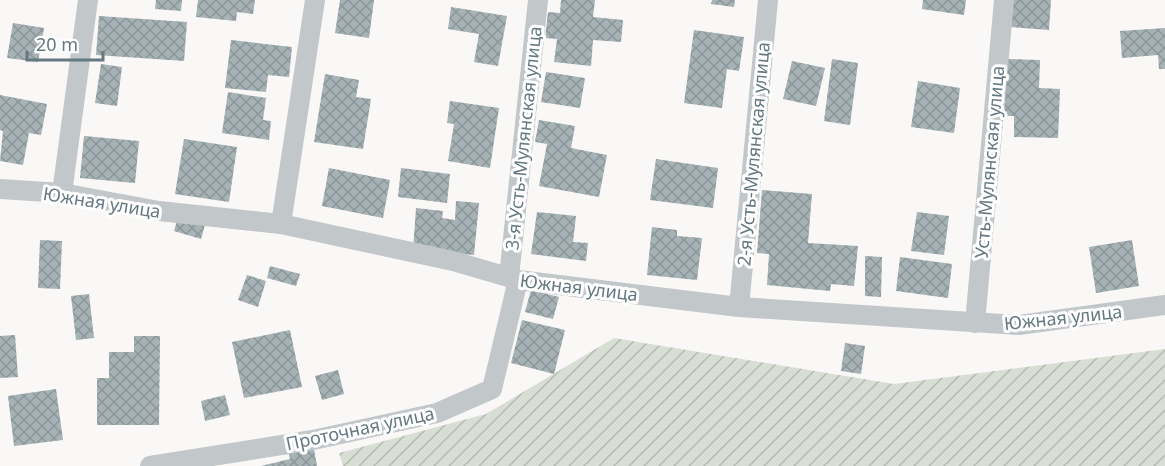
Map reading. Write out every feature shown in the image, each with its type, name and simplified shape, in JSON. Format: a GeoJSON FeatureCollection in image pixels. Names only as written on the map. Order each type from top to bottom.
{"type":"FeatureCollection","features":[{"type":"Feature","properties":{"kind":"street"},"geometry":{"type":"LineString","coordinates":[[62,193],[88,0]]}},
{"type":"Feature","properties":{"kind":"street"},"geometry":{"type":"LineString","coordinates":[[281,224],[315,0]]}},
{"type":"Feature","properties":{"kind":"street","name":"3-я Усть-Мулянская улица"},"geometry":{"type":"LineString","coordinates":[[513,278],[538,0]]}},
{"type":"Feature","properties":{"kind":"street","name":"2-я Усть-Мулянская улица"},"geometry":{"type":"LineString","coordinates":[[739,307],[768,0]]}},
{"type":"Feature","properties":{"kind":"street","name":"Усть-Мулянская улица"},"geometry":{"type":"LineString","coordinates":[[975,323],[1004,0]]}},
{"type":"Feature","properties":{"kind":"street","name":"Южная улица"},"geometry":{"type":"LineString","coordinates":[[0,189],[62,193],[159,211],[281,224],[453,261],[513,278],[739,307],[1019,325],[1165,305]]}},
{"type":"Feature","properties":{"kind":"street","name":"Проточная улица"},"geometry":{"type":"LineString","coordinates":[[150,466],[313,440],[437,413],[492,389],[513,278]]}},
{"type":"Feature","properties":{"kind":"shaded area"},"geometry":{"type":"Polygon","coordinates":[[[614,338],[894,384],[1165,349],[1165,466],[343,466],[339,453],[486,414],[614,338]]]}},
{"type":"Feature","properties":{"kind":"building"},"geometry":{"type":"Polygon","coordinates":[[[156,0],[182,0],[181,11],[155,9],[156,0]]]}},
{"type":"Feature","properties":{"kind":"building"},"geometry":{"type":"Polygon","coordinates":[[[198,0],[255,0],[253,14],[237,12],[236,21],[196,17],[198,0]]]}},
{"type":"Feature","properties":{"kind":"building"},"geometry":{"type":"Polygon","coordinates":[[[340,0],[374,0],[369,38],[335,33],[340,0]]]}},
{"type":"Feature","properties":{"kind":"building"},"geometry":{"type":"Polygon","coordinates":[[[561,0],[595,0],[593,17],[623,20],[621,42],[593,40],[591,66],[554,62],[557,39],[545,38],[548,12],[560,13],[561,0]]]}},
{"type":"Feature","properties":{"kind":"building"},"geometry":{"type":"Polygon","coordinates":[[[712,0],[735,0],[734,7],[711,4],[712,0]]]}},
{"type":"Feature","properties":{"kind":"building"},"geometry":{"type":"Polygon","coordinates":[[[923,0],[966,0],[964,15],[922,9],[923,0]]]}},
{"type":"Feature","properties":{"kind":"building"},"geometry":{"type":"Polygon","coordinates":[[[1013,0],[1051,0],[1049,30],[1011,27],[1013,0]]]}},
{"type":"Feature","properties":{"kind":"building"},"geometry":{"type":"Polygon","coordinates":[[[451,7],[507,16],[498,66],[474,62],[479,34],[448,29],[451,7]]]}},
{"type":"Feature","properties":{"kind":"building"},"geometry":{"type":"Polygon","coordinates":[[[99,16],[187,22],[184,61],[96,55],[99,16]]]}},
{"type":"Feature","properties":{"kind":"building"},"geometry":{"type":"Polygon","coordinates":[[[13,23],[44,28],[38,62],[7,58],[13,23]]]}},
{"type":"Feature","properties":{"kind":"building"},"geometry":{"type":"Polygon","coordinates":[[[1165,28],[1165,69],[1159,69],[1158,55],[1122,58],[1120,31],[1165,28]]]}},
{"type":"Feature","properties":{"kind":"building"},"geometry":{"type":"Polygon","coordinates":[[[694,30],[744,37],[739,71],[727,69],[722,108],[684,103],[694,30]]]}},
{"type":"Feature","properties":{"kind":"building"},"geometry":{"type":"Polygon","coordinates":[[[231,40],[292,47],[289,77],[268,75],[266,92],[225,88],[231,40]]]}},
{"type":"Feature","properties":{"kind":"building"},"geometry":{"type":"Polygon","coordinates":[[[832,59],[858,63],[850,125],[824,121],[832,59]]]}},
{"type":"Feature","properties":{"kind":"building"},"geometry":{"type":"Polygon","coordinates":[[[1006,59],[1040,60],[1039,88],[1060,89],[1058,138],[1014,137],[1014,116],[1004,116],[1006,59]]]}},
{"type":"Feature","properties":{"kind":"building"},"geometry":{"type":"Polygon","coordinates":[[[792,61],[825,68],[816,106],[783,99],[792,61]]]}},
{"type":"Feature","properties":{"kind":"building"},"geometry":{"type":"Polygon","coordinates":[[[101,64],[122,67],[117,106],[95,103],[101,64]]]}},
{"type":"Feature","properties":{"kind":"building"},"geometry":{"type":"Polygon","coordinates":[[[546,72],[585,78],[580,108],[541,102],[546,72]]]}},
{"type":"Feature","properties":{"kind":"building"},"geometry":{"type":"Polygon","coordinates":[[[325,74],[359,80],[356,97],[371,99],[363,149],[314,142],[325,74]]]}},
{"type":"Feature","properties":{"kind":"building"},"geometry":{"type":"Polygon","coordinates":[[[918,81],[960,88],[954,133],[911,127],[918,81]]]}},
{"type":"Feature","properties":{"kind":"building"},"geometry":{"type":"Polygon","coordinates":[[[228,92],[266,98],[263,120],[271,121],[269,140],[222,133],[228,92]]]}},
{"type":"Feature","properties":{"kind":"building"},"geometry":{"type":"Polygon","coordinates":[[[0,95],[47,104],[41,135],[29,133],[23,165],[0,161],[3,131],[0,130],[0,95]]]}},
{"type":"Feature","properties":{"kind":"building"},"geometry":{"type":"Polygon","coordinates":[[[450,101],[499,108],[490,168],[448,161],[454,124],[447,123],[450,101]]]}},
{"type":"Feature","properties":{"kind":"building"},"geometry":{"type":"Polygon","coordinates":[[[539,120],[575,126],[571,148],[607,155],[599,197],[539,186],[547,144],[535,142],[539,120]]]}},
{"type":"Feature","properties":{"kind":"building"},"geometry":{"type":"Polygon","coordinates":[[[84,136],[139,141],[135,183],[80,178],[84,136]]]}},
{"type":"Feature","properties":{"kind":"building"},"geometry":{"type":"Polygon","coordinates":[[[184,139],[237,147],[229,202],[175,194],[184,139]]]}},
{"type":"Feature","properties":{"kind":"building"},"geometry":{"type":"Polygon","coordinates":[[[656,159],[718,168],[713,208],[650,200],[656,159]]]}},
{"type":"Feature","properties":{"kind":"building"},"geometry":{"type":"Polygon","coordinates":[[[329,168],[390,180],[383,218],[322,206],[329,168]]]}},
{"type":"Feature","properties":{"kind":"building"},"geometry":{"type":"Polygon","coordinates":[[[401,168],[450,174],[447,203],[398,197],[401,168]]]}},
{"type":"Feature","properties":{"kind":"building"},"geometry":{"type":"Polygon","coordinates":[[[762,190],[812,194],[808,243],[858,246],[854,286],[831,284],[830,291],[767,285],[769,254],[757,253],[762,190]]]}},
{"type":"Feature","properties":{"kind":"building"},"geometry":{"type":"Polygon","coordinates":[[[456,201],[479,203],[474,255],[413,250],[416,208],[443,211],[442,218],[455,220],[456,201]]]}},
{"type":"Feature","properties":{"kind":"building"},"geometry":{"type":"Polygon","coordinates":[[[537,212],[576,216],[573,242],[588,243],[586,261],[531,254],[537,212]]]}},
{"type":"Feature","properties":{"kind":"building"},"geometry":{"type":"Polygon","coordinates":[[[917,212],[949,216],[944,255],[911,251],[917,212]]]}},
{"type":"Feature","properties":{"kind":"building"},"geometry":{"type":"Polygon","coordinates":[[[178,217],[205,225],[201,239],[174,231],[178,217]]]}},
{"type":"Feature","properties":{"kind":"building"},"geometry":{"type":"Polygon","coordinates":[[[652,227],[677,230],[677,236],[702,238],[697,280],[647,275],[652,227]]]}},
{"type":"Feature","properties":{"kind":"building"},"geometry":{"type":"Polygon","coordinates":[[[40,240],[62,241],[60,289],[38,288],[40,240]]]}},
{"type":"Feature","properties":{"kind":"building"},"geometry":{"type":"Polygon","coordinates":[[[1132,240],[1139,286],[1096,293],[1089,247],[1132,240]]]}},
{"type":"Feature","properties":{"kind":"building"},"geometry":{"type":"Polygon","coordinates":[[[865,256],[882,257],[881,297],[865,296],[865,256]]]}},
{"type":"Feature","properties":{"kind":"building"},"geometry":{"type":"Polygon","coordinates":[[[900,257],[952,264],[948,298],[896,291],[900,257]]]}},
{"type":"Feature","properties":{"kind":"building"},"geometry":{"type":"Polygon","coordinates":[[[270,266],[300,274],[296,286],[267,278],[270,266]]]}},
{"type":"Feature","properties":{"kind":"building"},"geometry":{"type":"Polygon","coordinates":[[[247,275],[266,281],[258,307],[238,300],[247,275]]]}},
{"type":"Feature","properties":{"kind":"building"},"geometry":{"type":"Polygon","coordinates":[[[531,290],[559,297],[553,319],[525,312],[531,290]]]}},
{"type":"Feature","properties":{"kind":"building"},"geometry":{"type":"Polygon","coordinates":[[[89,294],[94,338],[76,340],[71,296],[89,294]]]}},
{"type":"Feature","properties":{"kind":"building"},"geometry":{"type":"Polygon","coordinates":[[[522,320],[565,330],[554,374],[511,363],[522,320]]]}},
{"type":"Feature","properties":{"kind":"building"},"geometry":{"type":"Polygon","coordinates":[[[290,330],[302,387],[244,398],[232,342],[290,330]]]}},
{"type":"Feature","properties":{"kind":"building"},"geometry":{"type":"Polygon","coordinates":[[[15,335],[18,377],[0,378],[0,336],[15,335]]]}},
{"type":"Feature","properties":{"kind":"building"},"geometry":{"type":"Polygon","coordinates":[[[134,336],[160,336],[159,425],[97,425],[97,378],[109,378],[109,352],[134,352],[134,336]]]}},
{"type":"Feature","properties":{"kind":"building"},"geometry":{"type":"Polygon","coordinates":[[[845,343],[865,346],[861,374],[841,371],[845,343]]]}},
{"type":"Feature","properties":{"kind":"building"},"geometry":{"type":"Polygon","coordinates":[[[338,370],[344,394],[322,400],[315,376],[338,370]]]}},
{"type":"Feature","properties":{"kind":"building"},"geometry":{"type":"Polygon","coordinates":[[[56,389],[63,440],[14,446],[8,396],[56,389]]]}},
{"type":"Feature","properties":{"kind":"building"},"geometry":{"type":"Polygon","coordinates":[[[225,395],[230,415],[205,421],[201,401],[225,395]]]}},
{"type":"Feature","properties":{"kind":"building"},"geometry":{"type":"Polygon","coordinates":[[[313,444],[317,466],[261,466],[290,459],[288,448],[313,444]]]}}]}
